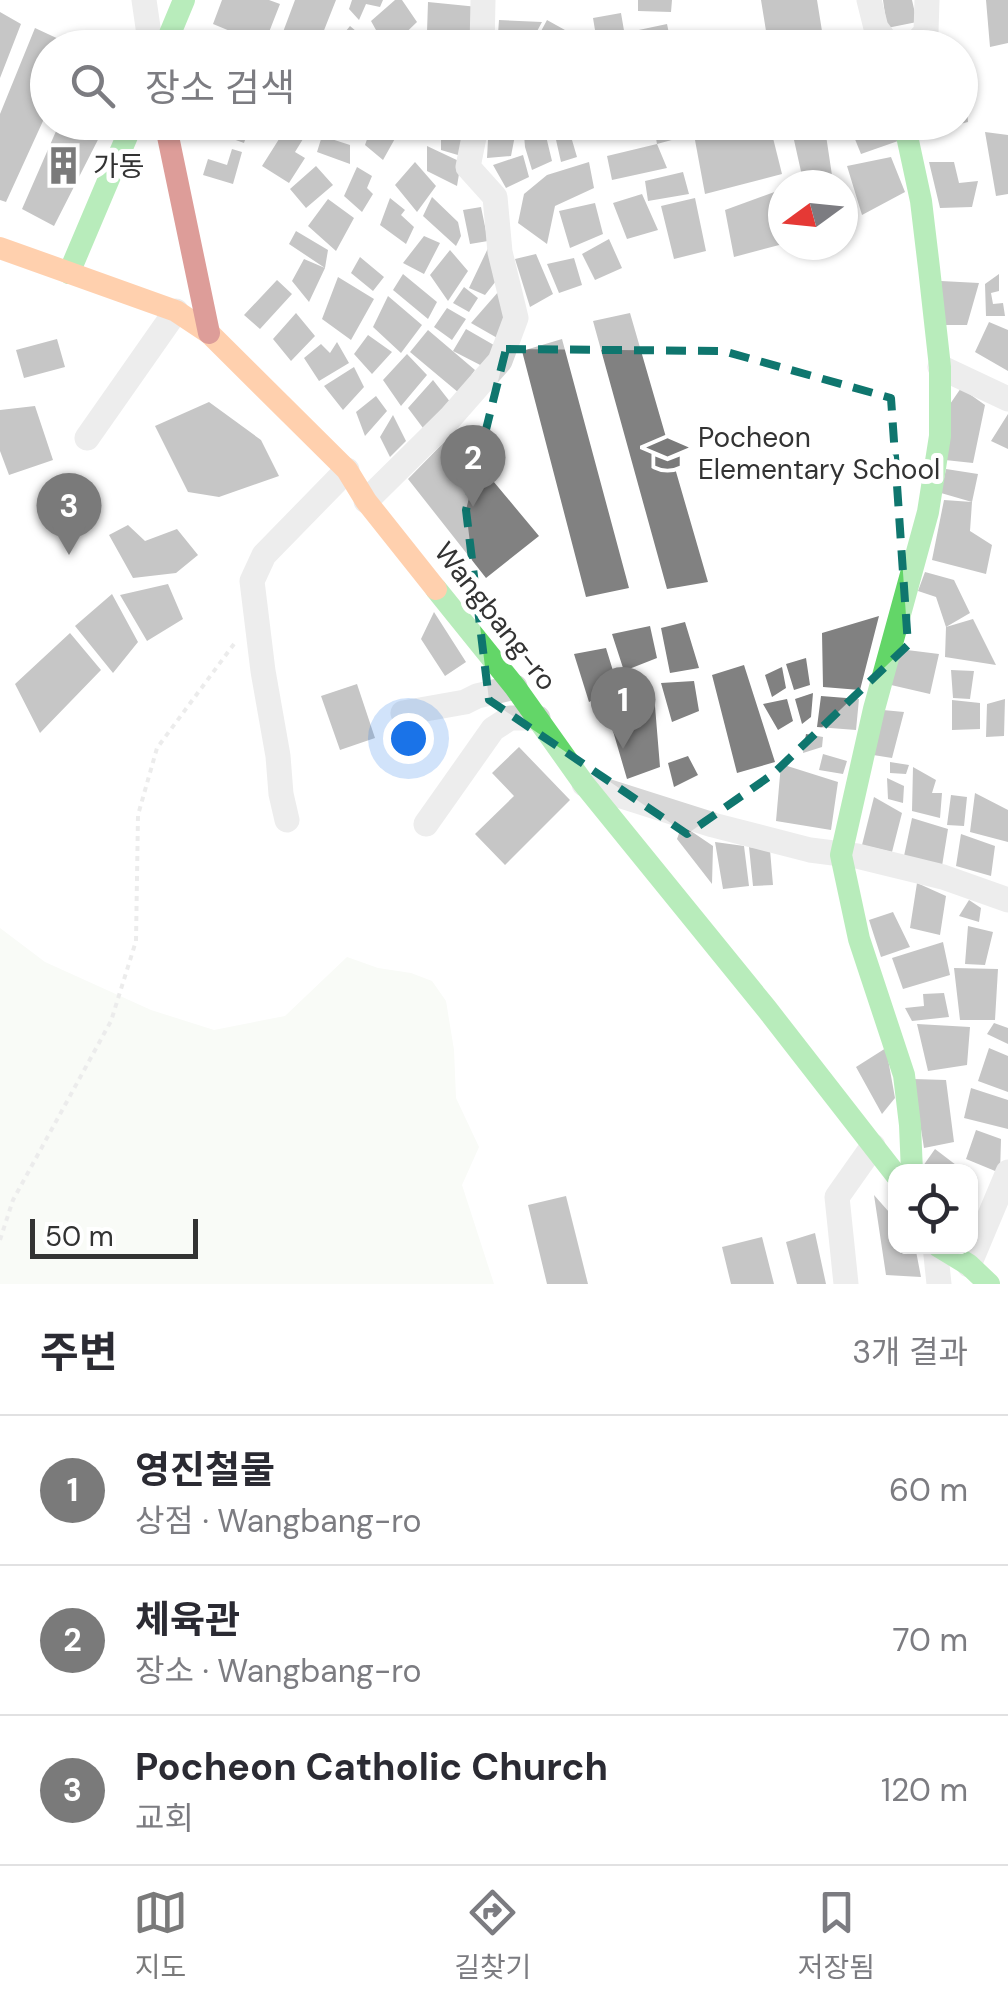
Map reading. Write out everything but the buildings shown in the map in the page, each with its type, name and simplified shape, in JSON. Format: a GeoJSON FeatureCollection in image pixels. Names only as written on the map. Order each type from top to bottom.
{"type":"FeatureCollection","features":[{"type":"Feature","properties":{"kind":"main road"},"geometry":{"type":"LineString","coordinates":[[172,30],[184,0]]}},
{"type":"Feature","properties":{"kind":"main road"},"geometry":{"type":"LineString","coordinates":[[69,272],[125,140]]}},
{"type":"Feature","properties":{"kind":"main road"},"geometry":{"type":"LineString","coordinates":[[168,140],[209,333]]}},
{"type":"Feature","properties":{"kind":"main road"},"geometry":{"type":"LineString","coordinates":[[908,140],[921,200],[940,367],[940,436],[928,512],[874,709],[841,855],[859,939],[904,1075],[912,1164]]}},
{"type":"Feature","properties":{"kind":"main road","name":"Wangbang-ro"},"geometry":{"type":"LineString","coordinates":[[0,248],[176,311],[209,333],[347,470],[366,500],[515,687],[584,784],[888,1166]]}},
{"type":"Feature","properties":{"kind":"main road"},"geometry":{"type":"LineString","coordinates":[[950,1254],[969,1265],[988,1284]]}},
{"type":"Feature","properties":{"kind":"street"},"geometry":{"type":"LineString","coordinates":[[144,0],[148,30]]}},
{"type":"Feature","properties":{"kind":"street"},"geometry":{"type":"LineString","coordinates":[[482,30],[483,0]]}},
{"type":"Feature","properties":{"kind":"street"},"geometry":{"type":"LineString","coordinates":[[870,0],[878,30]]}},
{"type":"Feature","properties":{"kind":"street"},"geometry":{"type":"LineString","coordinates":[[926,30],[927,0]]}},
{"type":"Feature","properties":{"kind":"street"},"geometry":{"type":"LineString","coordinates":[[366,500],[450,418],[500,361],[516,318],[500,252],[495,197],[468,167],[473,140]]}},
{"type":"Feature","properties":{"kind":"street"},"geometry":{"type":"LineString","coordinates":[[86,438],[176,311]]}},
{"type":"Feature","properties":{"kind":"street"},"geometry":{"type":"LineString","coordinates":[[940,367],[1008,399]]}},
{"type":"Feature","properties":{"kind":"street"},"geometry":{"type":"LineString","coordinates":[[288,820],[281,794],[252,581],[264,556],[347,470]]}},
{"type":"Feature","properties":{"kind":"street"},"geometry":{"type":"LineString","coordinates":[[403,714],[515,687]]}},
{"type":"Feature","properties":{"kind":"street"},"geometry":{"type":"LineString","coordinates":[[426,824],[493,729],[510,718],[538,718]]}},
{"type":"Feature","properties":{"kind":"street"},"geometry":{"type":"LineString","coordinates":[[584,784],[714,825],[810,850],[857,856],[943,877],[1008,900]]}},
{"type":"Feature","properties":{"kind":"street"},"geometry":{"type":"LineString","coordinates":[[846,1284],[837,1197],[873,1146]]}},
{"type":"Feature","properties":{"kind":"street"},"geometry":{"type":"LineString","coordinates":[[969,1265],[1008,1172]]}},
{"type":"Feature","properties":{"kind":"street"},"geometry":{"type":"LineString","coordinates":[[937,1254],[939,1284]]}},
{"type":"Feature","properties":{"kind":"path"},"geometry":{"type":"LineString","coordinates":[[0,1240],[13,1200],[111,1021],[136,941],[138,815],[158,748],[257,619]]}},
{"type":"Feature","properties":{"kind":"highlighted area"},"geometry":{"type":"Polygon","coordinates":[[[506,349],[723,351],[891,398],[908,645],[773,774],[687,834],[489,700],[466,510],[506,349]]]}},
{"type":"Feature","properties":{"kind":"shaded area"},"geometry":{"type":"Polygon","coordinates":[[[0,928],[45,962],[151,1010],[214,1030],[285,1016],[347,957],[432,981],[446,1001],[456,1098],[479,1147],[462,1185],[494,1284],[0,1284],[0,928]]]}},
{"type":"Feature","properties":{"kind":"traffic: fast"},"geometry":{"type":"LineString","coordinates":[[172,30],[184,0]]}},
{"type":"Feature","properties":{"kind":"traffic: fast"},"geometry":{"type":"LineString","coordinates":[[69,273],[125,140]]}},
{"type":"Feature","properties":{"kind":"traffic: fast"},"geometry":{"type":"LineString","coordinates":[[908,140],[921,201],[940,367],[940,436],[928,512],[874,709],[841,855],[859,939],[904,1075],[912,1164]]}},
{"type":"Feature","properties":{"kind":"traffic: fast"},"geometry":{"type":"LineString","coordinates":[[436,589],[515,687],[584,784],[888,1165]]}},
{"type":"Feature","properties":{"kind":"traffic: fast"},"geometry":{"type":"LineString","coordinates":[[951,1254],[989,1284]]}},
{"type":"Feature","properties":{"kind":"traffic: slow"},"geometry":{"type":"LineString","coordinates":[[0,248],[176,311],[209,333],[347,470],[366,501],[436,589]]}},
{"type":"Feature","properties":{"kind":"traffic: jam"},"geometry":{"type":"LineString","coordinates":[[169,140],[209,333]]}},
{"type":"Feature","properties":{"kind":"place","name":"가동"},"geometry":{"type":"Point","coordinates":[63,166]}},
{"type":"Feature","properties":{"kind":"place","name":"Pocheon Elementary School"},"geometry":{"type":"Point","coordinates":[668,453]}},
{"type":"Feature","properties":{"kind":"place","name":"체육관"},"geometry":{"type":"Point","coordinates":[473,507]}},
{"type":"Feature","properties":{"kind":"place","name":"Pocheon Catholic Church"},"geometry":{"type":"Point","coordinates":[69,555]}},
{"type":"Feature","properties":{"kind":"place","name":"영진철물"},"geometry":{"type":"Point","coordinates":[623,749]}}]}
